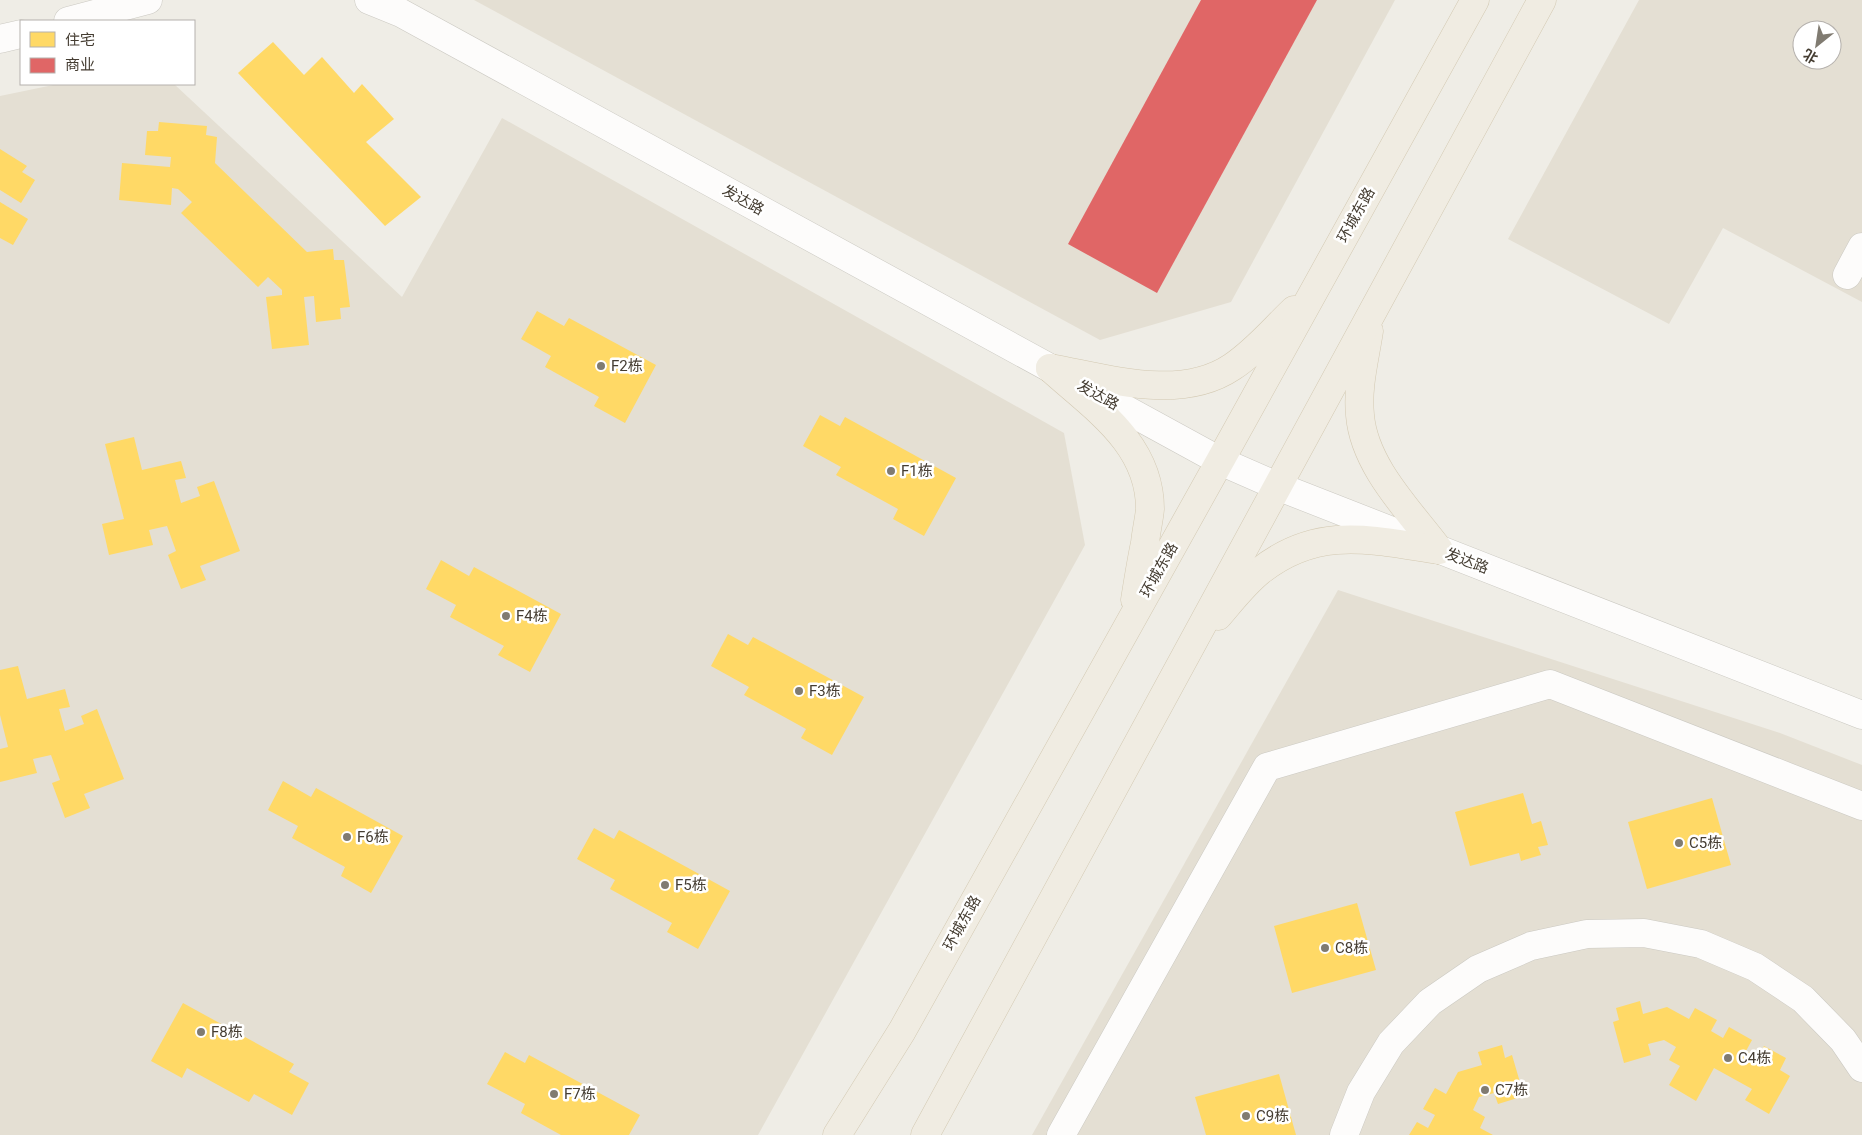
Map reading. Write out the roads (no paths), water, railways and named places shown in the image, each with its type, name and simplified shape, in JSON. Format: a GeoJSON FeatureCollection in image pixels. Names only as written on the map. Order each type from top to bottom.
{"type":"FeatureCollection","features":[{"type":"Feature","properties":{"kind":"main road","name":"环城东路"},"geometry":{"type":"LineString","coordinates":[[837,1135],[902,1031],[1475,0]]}},
{"type":"Feature","properties":{"kind":"main road"},"geometry":{"type":"LineString","coordinates":[[925,1135],[1542,0]]}},
{"type":"Feature","properties":{"kind":"main road"},"geometry":{"type":"LineString","coordinates":[[1050,368],[1161,387],[1198,382],[1214,377],[1246,357],[1315,289]]}},
{"type":"Feature","properties":{"kind":"main road"},"geometry":{"type":"LineString","coordinates":[[1372,311],[1359,395],[1360,416],[1364,436],[1370,455],[1380,473],[1439,550]]}},
{"type":"Feature","properties":{"kind":"main road"},"geometry":{"type":"LineString","coordinates":[[1050,368],[1118,429],[1140,459],[1146,477],[1150,511],[1132,619]]}},
{"type":"Feature","properties":{"kind":"main road"},"geometry":{"type":"LineString","coordinates":[[1190,645],[1258,572],[1282,557],[1307,545],[1325,540],[1363,538],[1439,550]]}},
{"type":"Feature","properties":{"kind":"street"},"geometry":{"type":"LineString","coordinates":[[72,20],[148,0]]}},
{"type":"Feature","properties":{"kind":"street","name":"发达路"},"geometry":{"type":"LineString","coordinates":[[369,0],[401,13],[1220,461],[1277,486],[1862,715]]}},
{"type":"Feature","properties":{"kind":"street"},"geometry":{"type":"LineString","coordinates":[[0,39],[20,34]]}},
{"type":"Feature","properties":{"kind":"street"},"geometry":{"type":"LineString","coordinates":[[1847,275],[1862,247]]}},
{"type":"Feature","properties":{"kind":"street"},"geometry":{"type":"LineString","coordinates":[[1061,1135],[1267,767],[1550,684],[1862,806]]}},
{"type":"Feature","properties":{"kind":"street"},"geometry":{"type":"LineString","coordinates":[[1344,1135],[1360,1092],[1391,1043],[1430,1002],[1478,968],[1531,946],[1587,934],[1644,934],[1701,944],[1755,967],[1803,999],[1843,1040],[1862,1068]]}},
{"type":"Feature","properties":{"kind":"place","name":"F2栋"},"geometry":{"type":"Point","coordinates":[601,366]}},
{"type":"Feature","properties":{"kind":"place","name":"F1栋"},"geometry":{"type":"Point","coordinates":[891,471]}},
{"type":"Feature","properties":{"kind":"place","name":"F4栋"},"geometry":{"type":"Point","coordinates":[506,616]}},
{"type":"Feature","properties":{"kind":"place","name":"F3栋"},"geometry":{"type":"Point","coordinates":[799,691]}},
{"type":"Feature","properties":{"kind":"place","name":"F6栋"},"geometry":{"type":"Point","coordinates":[347,837]}},
{"type":"Feature","properties":{"kind":"place","name":"C5栋"},"geometry":{"type":"Point","coordinates":[1679,843]}},
{"type":"Feature","properties":{"kind":"place","name":"F5栋"},"geometry":{"type":"Point","coordinates":[665,885]}},
{"type":"Feature","properties":{"kind":"place","name":"C8栋"},"geometry":{"type":"Point","coordinates":[1325,948]}},
{"type":"Feature","properties":{"kind":"place","name":"F8栋"},"geometry":{"type":"Point","coordinates":[201,1032]}},
{"type":"Feature","properties":{"kind":"place","name":"C4栋"},"geometry":{"type":"Point","coordinates":[1728,1058]}},
{"type":"Feature","properties":{"kind":"place","name":"C7栋"},"geometry":{"type":"Point","coordinates":[1485,1090]}},
{"type":"Feature","properties":{"kind":"place","name":"F7栋"},"geometry":{"type":"Point","coordinates":[554,1094]}},
{"type":"Feature","properties":{"kind":"place","name":"C9栋"},"geometry":{"type":"Point","coordinates":[1246,1116]}}]}
